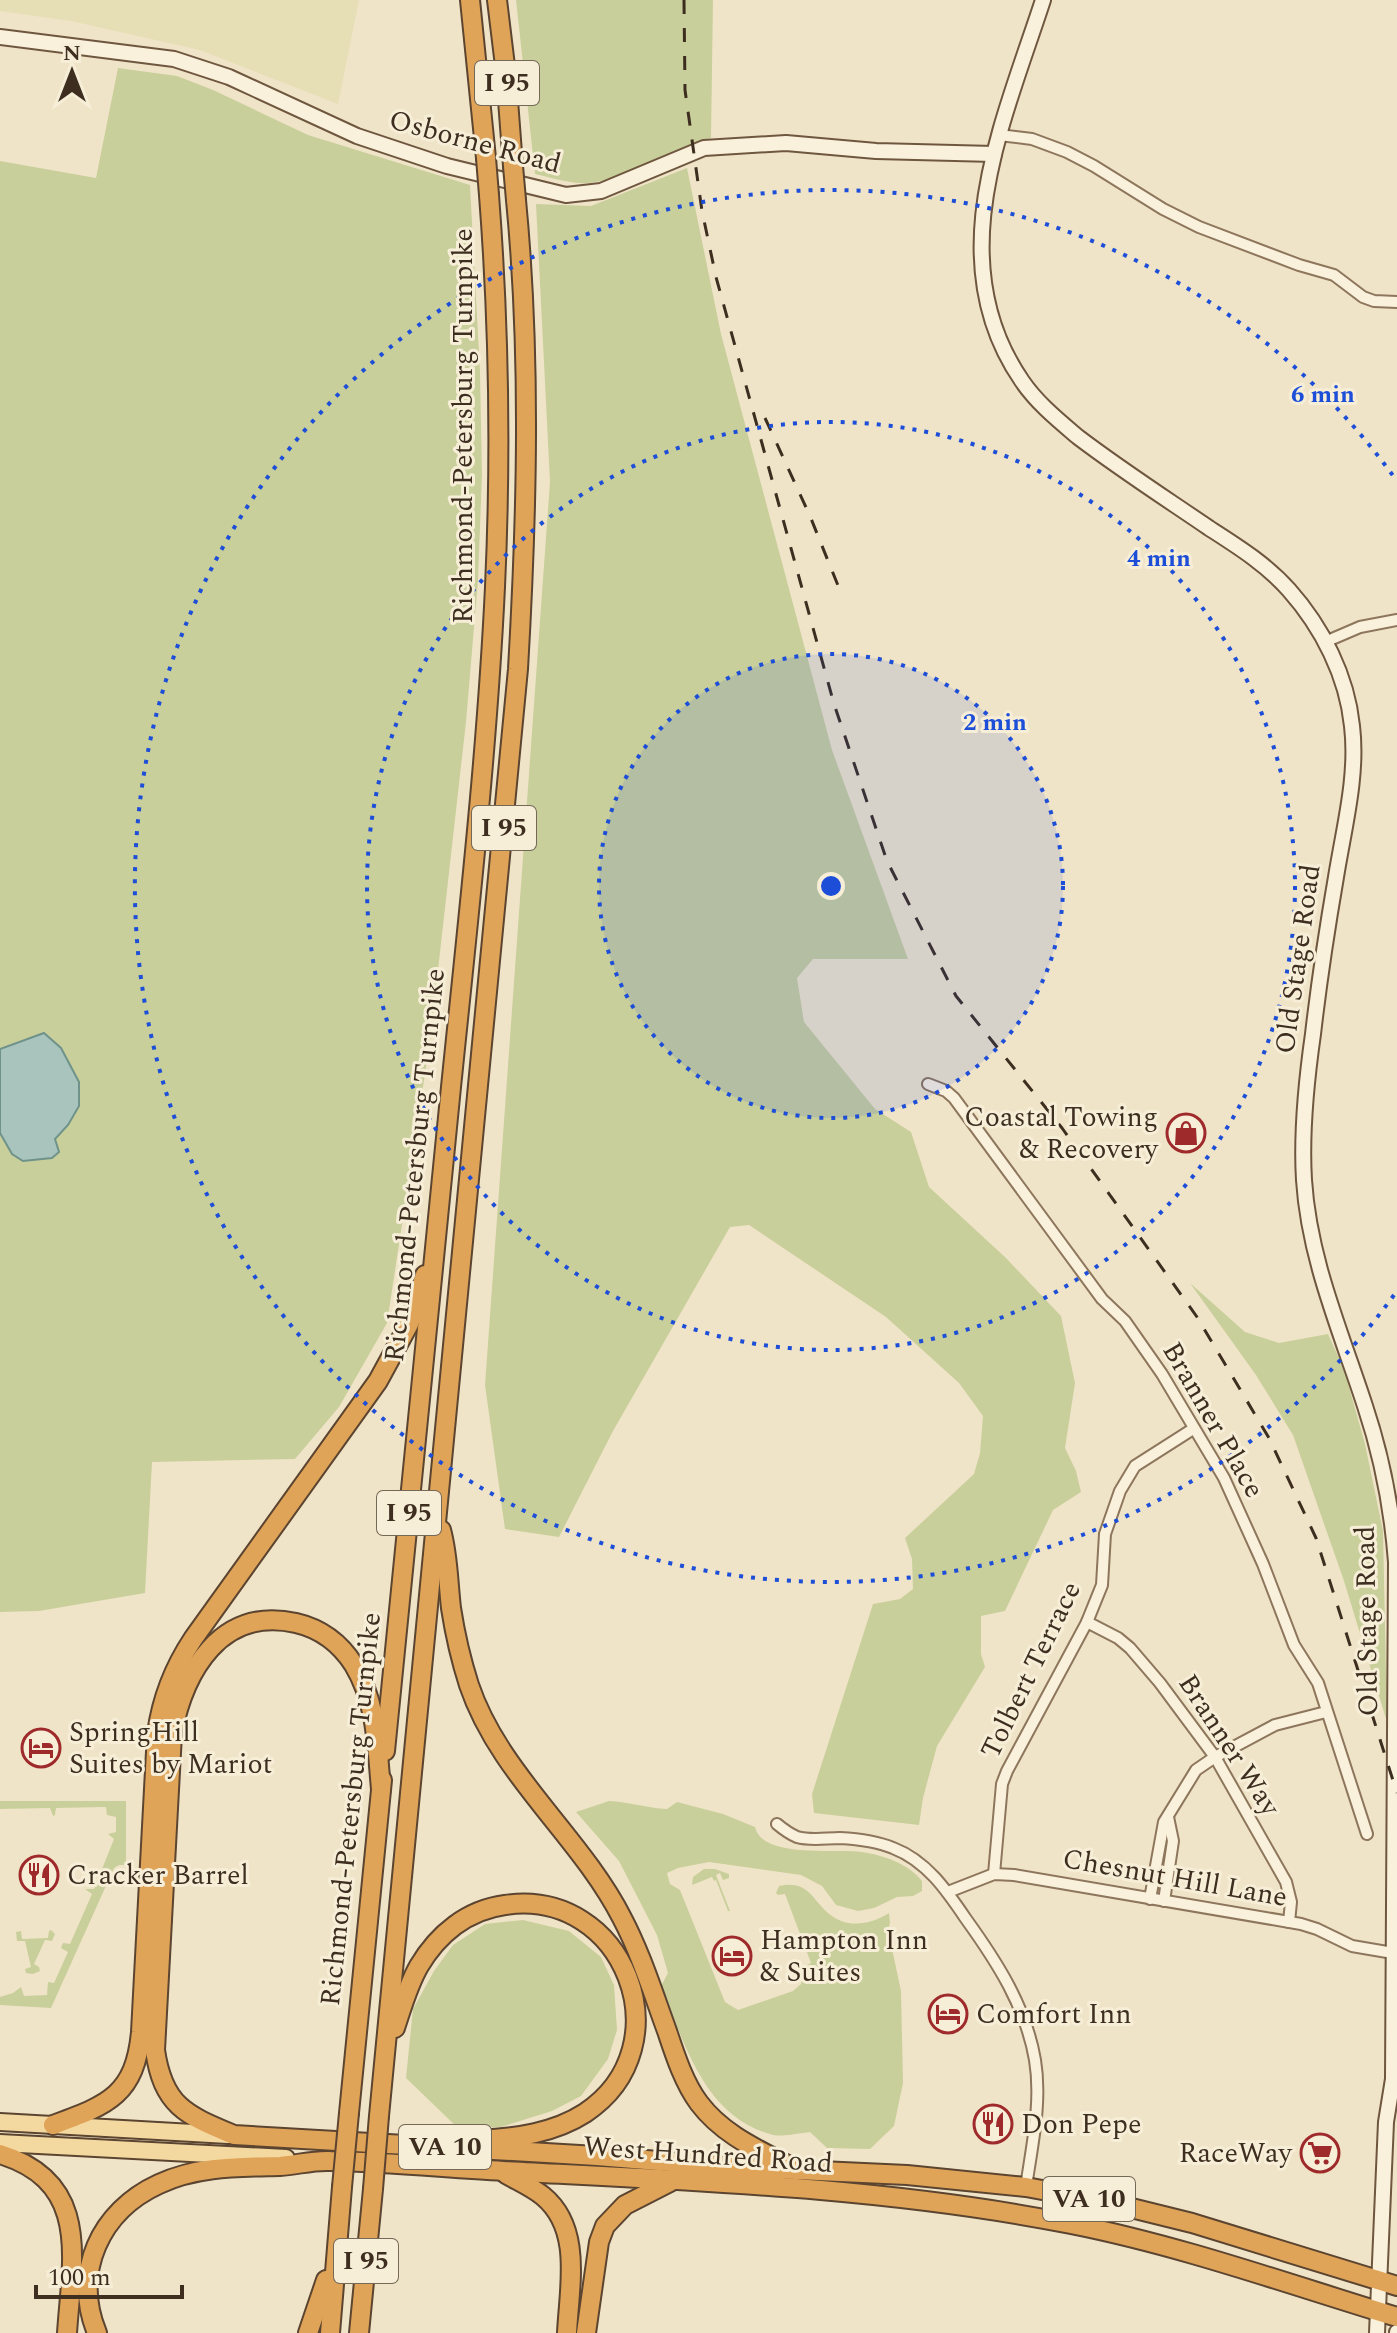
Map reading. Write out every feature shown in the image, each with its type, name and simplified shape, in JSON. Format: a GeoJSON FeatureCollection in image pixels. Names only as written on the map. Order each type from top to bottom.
{"type":"FeatureCollection","features":[{"type":"Feature","properties":{"kind":"highway","name":"Richmond-Petersburg Turnpike"},"geometry":{"type":"LineString","coordinates":[[330,2333],[336,2246],[484,743],[495,585],[496,317],[486,158],[470,0]]}},
{"type":"Feature","properties":{"kind":"highway","name":"Richmond-Petersburg Turnpike"},"geometry":{"type":"LineString","coordinates":[[359,2333],[519,654],[524,567],[524,324],[506,74],[497,0]]}},
{"type":"Feature","properties":{"kind":"highway"},"geometry":{"type":"LineString","coordinates":[[53,2125],[96,2109],[113,2098],[131,2075],[138,2054],[157,1733],[171,1678],[193,1639],[341,1435],[389,1363],[409,1324],[435,1238]]}},
{"type":"Feature","properties":{"kind":"highway"},"geometry":{"type":"LineString","coordinates":[[437,1516],[446,1546],[451,1608],[458,1646],[469,1685],[489,1728],[613,1900],[646,1973],[681,2070],[698,2102],[714,2121],[735,2138],[799,2171]]}},
{"type":"Feature","properties":{"kind":"highway"},"geometry":{"type":"LineString","coordinates":[[234,2135],[194,2118],[176,2103],[160,2076],[155,2050],[172,1734],[182,1694],[200,1659],[223,1636],[263,1621],[308,1626],[334,1640],[352,1662],[368,1696],[376,1734],[381,1789]]}},
{"type":"Feature","properties":{"kind":"highway"},"geometry":{"type":"LineString","coordinates":[[385,2057],[409,1986],[432,1948],[454,1925],[495,1906],[543,1906],[590,1926],[612,1946],[633,1991],[636,2019],[625,2068],[609,2092],[585,2113],[553,2128],[505,2138],[399,2145]]}},
{"type":"Feature","properties":{"kind":"highway","name":"West Hundred Road"},"geometry":{"type":"LineString","coordinates":[[234,2135],[917,2176],[1026,2187],[1192,2223],[1388,2284]]}},
{"type":"Feature","properties":{"kind":"highway"},"geometry":{"type":"LineString","coordinates":[[0,2154],[40,2174],[53,2187],[66,2211],[73,2239],[67,2333]]}},
{"type":"Feature","properties":{"kind":"highway"},"geometry":{"type":"LineString","coordinates":[[97,2333],[88,2299],[92,2258],[102,2233],[122,2207],[139,2194],[161,2183],[208,2170],[326,2161]]}},
{"type":"Feature","properties":{"kind":"highway","name":"West Hundred Road"},"geometry":{"type":"LineString","coordinates":[[326,2161],[870,2194],[987,2209],[1163,2245],[1397,2317]]}},
{"type":"Feature","properties":{"kind":"highway"},"geometry":{"type":"LineString","coordinates":[[500,2171],[543,2196],[564,2225],[571,2252],[567,2333]]}},
{"type":"Feature","properties":{"kind":"highway"},"geometry":{"type":"LineString","coordinates":[[586,2333],[597,2250],[605,2226],[625,2205],[674,2180]]}},
{"type":"Feature","properties":{"kind":"highway"},"geometry":{"type":"LineString","coordinates":[[987,2209],[1017,2197],[1026,2187]]}},
{"type":"Feature","properties":{"kind":"highway"},"geometry":{"type":"LineString","coordinates":[[1027,2216],[1033,2204],[1066,2194]]}},
{"type":"Feature","properties":{"kind":"highway"},"geometry":{"type":"LineString","coordinates":[[308,2333],[336,2246]]}},
{"type":"Feature","properties":{"kind":"main road","name":"West Hundred Road"},"geometry":{"type":"LineString","coordinates":[[0,2122],[234,2135]]}},
{"type":"Feature","properties":{"kind":"main road","name":"West Hundred Road"},"geometry":{"type":"LineString","coordinates":[[0,2143],[326,2161]]}},
{"type":"Feature","properties":{"kind":"street","name":"Old Stage Road"},"geometry":{"type":"LineString","coordinates":[[1043,0],[999,135],[984,201],[980,260],[983,284],[993,326],[1006,356],[1023,383],[1047,410],[1078,437],[1271,572],[1302,606],[1325,642],[1344,685],[1349,706],[1354,744],[1353,774],[1310,1051],[1304,1115],[1304,1182],[1314,1248],[1325,1288],[1377,1446],[1393,1524],[1396,1562],[1395,2086],[1386,2122],[1388,2284],[1378,2311],[1377,2333]]}},
{"type":"Feature","properties":{"kind":"street","name":"Osborne Road"},"geometry":{"type":"LineString","coordinates":[[0,37],[174,59],[229,77],[357,136],[447,166],[566,195],[601,191],[704,148],[786,143],[876,151],[994,154]]}},
{"type":"Feature","properties":{"kind":"street"},"geometry":{"type":"LineString","coordinates":[[999,135],[1032,139],[1067,152],[1199,227],[1334,275],[1363,297],[1397,302]]}},
{"type":"Feature","properties":{"kind":"street"},"geometry":{"type":"LineString","coordinates":[[1325,642],[1360,627],[1397,620]]}},
{"type":"Feature","properties":{"kind":"street","name":"Branner Place"},"geometry":{"type":"LineString","coordinates":[[928,1084],[954,1098],[1102,1299],[1125,1321],[1162,1374],[1224,1478],[1263,1564],[1294,1645],[1318,1683],[1367,1834]]}},
{"type":"Feature","properties":{"kind":"street","name":"Tolbert Terrace"},"geometry":{"type":"LineString","coordinates":[[994,1874],[1002,1784],[1087,1622],[1102,1585],[1105,1534],[1120,1491],[1135,1466],[1193,1429]]}},
{"type":"Feature","properties":{"kind":"street","name":"Branner Way"},"geometry":{"type":"LineString","coordinates":[[1087,1622],[1130,1648],[1215,1757],[1286,1882],[1291,1902],[1289,1922]]}},
{"type":"Feature","properties":{"kind":"street"},"geometry":{"type":"LineString","coordinates":[[1150,1899],[1157,1852],[1168,1816],[1196,1770],[1275,1725],[1326,1712]]}},
{"type":"Feature","properties":{"kind":"street"},"geometry":{"type":"LineString","coordinates":[[1164,1901],[1173,1841],[1168,1816]]}},
{"type":"Feature","properties":{"kind":"street"},"geometry":{"type":"LineString","coordinates":[[777,1824],[791,1834],[806,1839],[859,1839],[896,1849],[929,1871],[948,1892],[1000,1970],[1030,2038],[1035,2060],[1037,2102],[1026,2187]]}},
{"type":"Feature","properties":{"kind":"street","name":"Chesnut Hill Lane"},"geometry":{"type":"LineString","coordinates":[[948,1892],[994,1874],[1014,1875],[1289,1922],[1317,1929],[1352,1946],[1393,1953]]}},
{"type":"Feature","properties":{"kind":"shaded area"},"geometry":{"type":"Polygon","coordinates":[[[0,0],[359,0],[338,104],[200,50],[71,21],[0,11],[0,0]]]}},
{"type":"Feature","properties":{"kind":"green space"},"geometry":{"type":"Polygon","coordinates":[[[516,0],[713,0],[711,138],[609,179],[573,182],[535,174],[516,0]]]}},
{"type":"Feature","properties":{"kind":"green space"},"geometry":{"type":"Polygon","coordinates":[[[118,68],[177,76],[308,135],[470,185],[480,372],[482,475],[478,580],[466,722],[430,1041],[387,1323],[339,1407],[295,1459],[152,1462],[145,1593],[39,1611],[0,1612],[0,161],[96,178],[118,68]]]}},
{"type":"Feature","properties":{"kind":"green space"},"geometry":{"type":"Polygon","coordinates":[[[687,168],[721,334],[832,750],[908,959],[813,959],[797,978],[804,1022],[875,1109],[911,1132],[929,1187],[1006,1258],[1061,1316],[1075,1383],[1065,1448],[1076,1471],[1081,1492],[1053,1510],[1005,1611],[981,1616],[981,1654],[985,1667],[937,1746],[919,1825],[814,1813],[812,1794],[873,1604],[900,1599],[913,1589],[912,1559],[905,1538],[974,1474],[980,1453],[983,1416],[959,1383],[886,1317],[749,1225],[730,1227],[613,1431],[559,1537],[505,1529],[485,1385],[550,482],[536,204],[591,206],[687,168]]]}},
{"type":"Feature","properties":{"kind":"green space"},"geometry":{"type":"Polygon","coordinates":[[[1190,1283],[1245,1332],[1279,1343],[1328,1334],[1344,1369],[1365,1444],[1383,1531],[1387,1722],[1344,1581],[1293,1435],[1256,1375],[1190,1283]]]}},
{"type":"Feature","properties":{"kind":"green space"},"geometry":{"type":"Polygon","coordinates":[[[0,1801],[126,1801],[126,1865],[114,1868],[51,2008],[0,2005],[0,1997],[21,1987],[24,1996],[47,1995],[48,1982],[54,1983],[68,1952],[61,1948],[63,1943],[70,1944],[92,1894],[85,1889],[94,1889],[114,1839],[108,1834],[116,1832],[116,1817],[107,1815],[106,1807],[56,1808],[53,1816],[50,1808],[0,1809],[0,1801]]]}},
{"type":"Feature","properties":{"kind":"green space"},"geometry":{"type":"Polygon","coordinates":[[[609,1801],[667,1809],[677,1802],[723,1814],[755,1827],[761,1837],[771,1844],[785,1848],[862,1852],[887,1858],[903,1865],[922,1881],[922,1891],[913,1896],[897,1897],[874,1908],[858,1911],[836,1905],[822,1886],[801,1875],[709,1862],[667,1873],[670,1884],[680,1890],[725,2002],[738,2010],[793,1991],[801,1984],[805,1966],[811,1963],[785,1894],[776,1893],[779,1886],[803,1888],[828,1913],[850,1923],[874,1920],[889,1913],[888,1930],[901,1991],[903,2083],[894,2126],[870,2149],[827,2148],[810,2132],[773,2135],[749,2126],[714,2095],[689,2054],[661,1986],[668,1973],[657,1935],[619,1861],[576,1812],[609,1801]]]}},
{"type":"Feature","properties":{"kind":"green space"},"geometry":{"type":"Polygon","coordinates":[[[704,1869],[729,1874],[729,1878],[723,1880],[720,1873],[716,1875],[730,1911],[712,1877],[692,1885],[693,1877],[704,1869]]]}},
{"type":"Feature","properties":{"kind":"green space"},"geometry":{"type":"Polygon","coordinates":[[[523,1920],[569,1931],[601,1957],[614,1985],[617,2030],[608,2059],[581,2096],[552,2111],[501,2127],[459,2129],[406,2078],[413,2009],[453,1945],[485,1924],[523,1920]]]}},
{"type":"Feature","properties":{"kind":"green space"},"geometry":{"type":"Polygon","coordinates":[[[51,1930],[55,1934],[52,1941],[45,1940],[34,1964],[40,1971],[26,1973],[25,1969],[31,1967],[25,1941],[17,1941],[16,1932],[21,1931],[22,1939],[48,1938],[51,1930]]]}},
{"type":"Feature","properties":{"kind":"water"},"geometry":{"type":"Polygon","coordinates":[[[44,1033],[61,1048],[79,1082],[79,1106],[55,1139],[59,1152],[52,1158],[23,1161],[12,1154],[0,1133],[0,1049],[44,1033]]]}},
{"type":"Feature","properties":{"kind":"railway"},"geometry":{"type":"LineString","coordinates":[[684,0],[685,90],[702,211],[716,277],[834,704],[887,861],[956,996],[1062,1128],[1197,1317],[1269,1438],[1316,1538],[1397,1793]]}},
{"type":"Feature","properties":{"kind":"railway"},"geometry":{"type":"LineString","coordinates":[[765,418],[839,588]]}},
{"type":"Feature","properties":{"kind":"place","name":"Coastal Towing & Recovery"},"geometry":{"type":"Point","coordinates":[1186,1133]}},
{"type":"Feature","properties":{"kind":"place","name":"SpringHill Suites by Mariot"},"geometry":{"type":"Point","coordinates":[41,1748]}},
{"type":"Feature","properties":{"kind":"place","name":"Cracker Barrel"},"geometry":{"type":"Point","coordinates":[39,1875]}},
{"type":"Feature","properties":{"kind":"place","name":"Hampton Inn & Suites"},"geometry":{"type":"Point","coordinates":[732,1956]}},
{"type":"Feature","properties":{"kind":"place","name":"Comfort Inn"},"geometry":{"type":"Point","coordinates":[948,2014]}},
{"type":"Feature","properties":{"kind":"place","name":"Don Pepe"},"geometry":{"type":"Point","coordinates":[993,2124]}},
{"type":"Feature","properties":{"kind":"place","name":"RaceWay"},"geometry":{"type":"Point","coordinates":[1320,2153]}}]}
